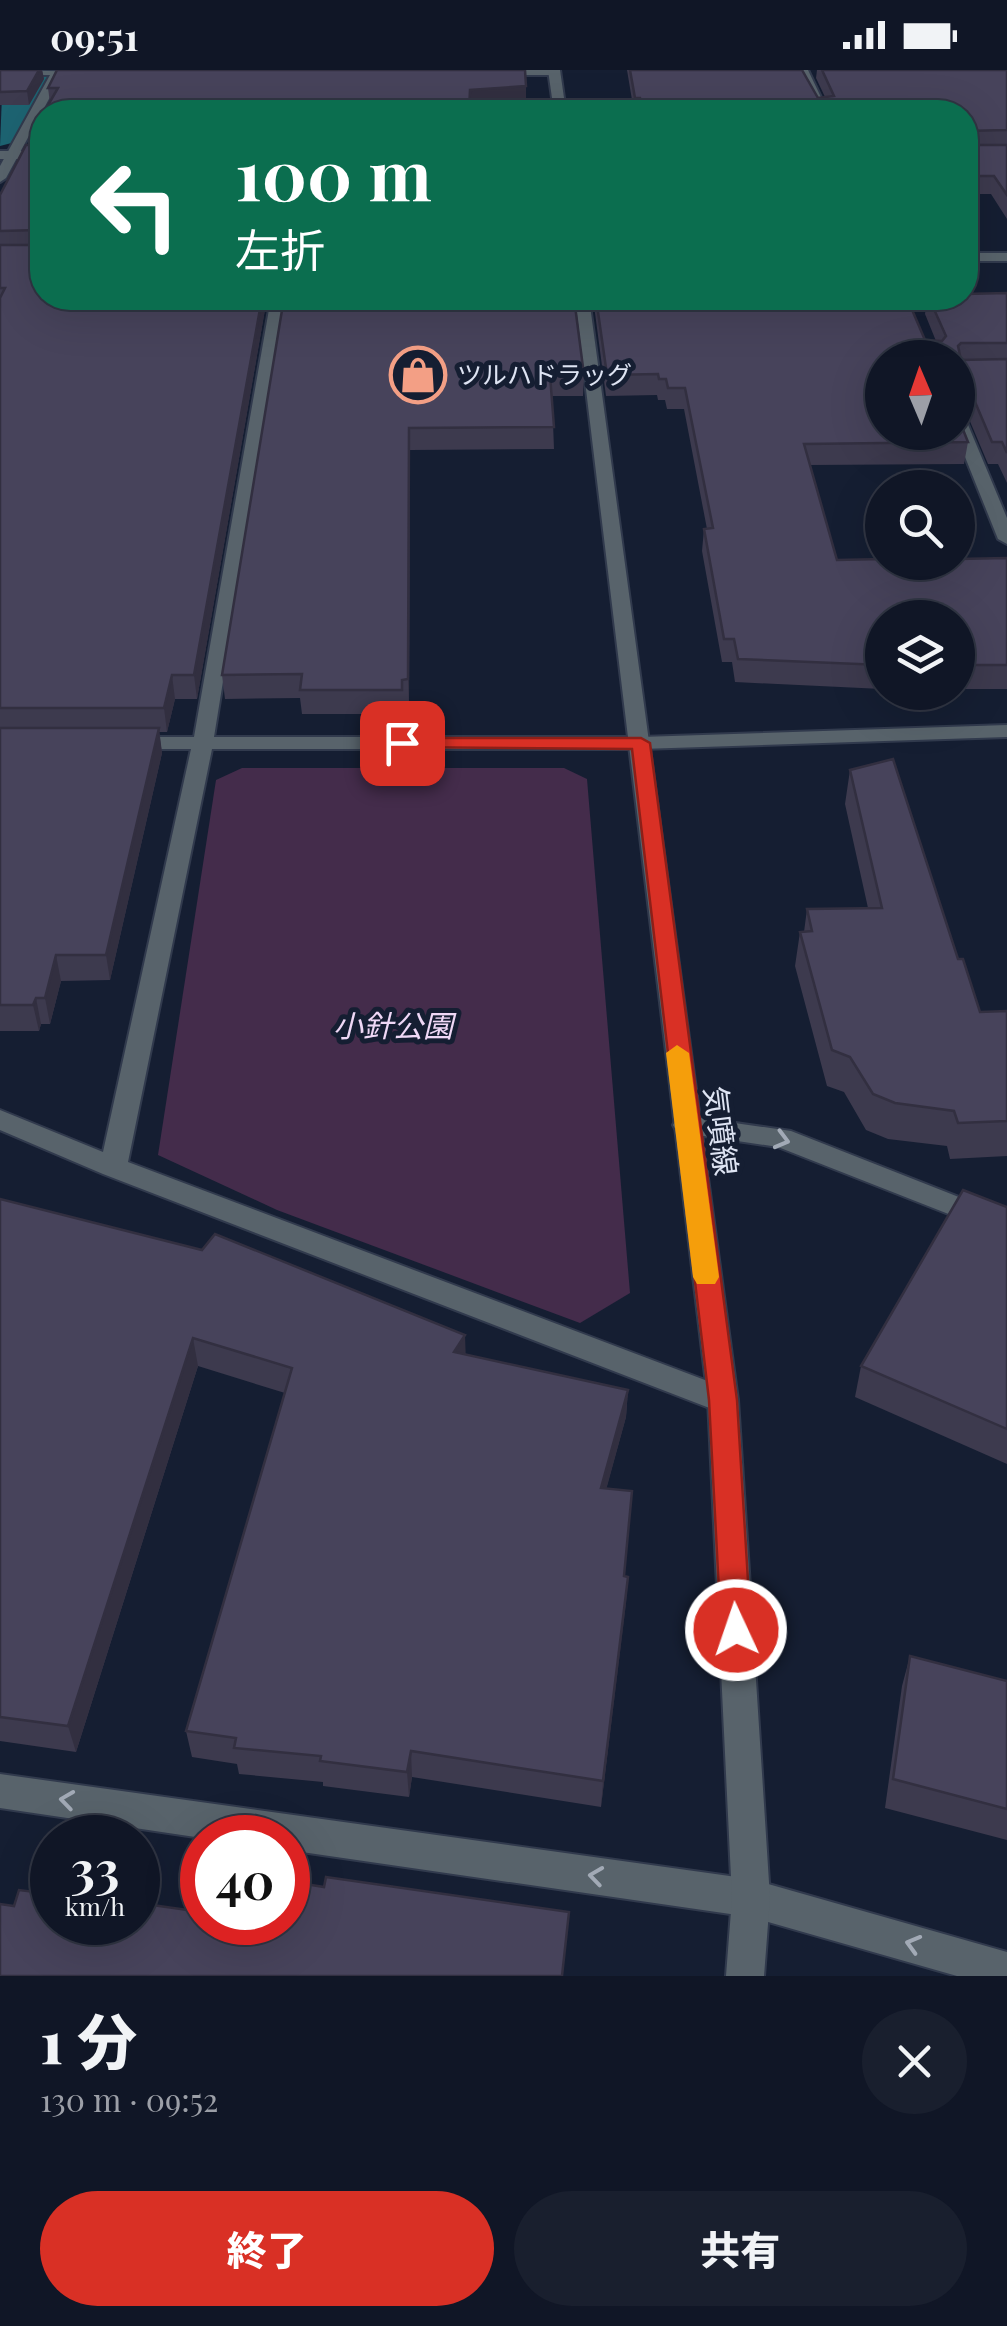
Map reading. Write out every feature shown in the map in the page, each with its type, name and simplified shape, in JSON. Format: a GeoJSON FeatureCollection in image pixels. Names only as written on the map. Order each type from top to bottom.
{"type":"FeatureCollection","features":[{"type":"Feature","properties":{"kind":"street"},"geometry":{"type":"LineString","coordinates":[[802,70],[816,100]]}},
{"type":"Feature","properties":{"kind":"street"},"geometry":{"type":"LineString","coordinates":[[40,100],[58,71]]}},
{"type":"Feature","properties":{"kind":"street"},"geometry":{"type":"LineString","coordinates":[[476,72],[554,71],[558,100]]}},
{"type":"Feature","properties":{"kind":"street"},"geometry":{"type":"LineString","coordinates":[[1,72],[95,72]]}},
{"type":"Feature","properties":{"kind":"street"},"geometry":{"type":"LineString","coordinates":[[0,178],[6,156],[30,117]]}},
{"type":"Feature","properties":{"kind":"street"},"geometry":{"type":"LineString","coordinates":[[978,257],[1007,256]]}},
{"type":"Feature","properties":{"kind":"street"},"geometry":{"type":"LineString","coordinates":[[113,1167],[202,743],[276,310]]}},
{"type":"Feature","properties":{"kind":"street","name":"気噴線"},"geometry":{"type":"LineString","coordinates":[[584,310],[723,1400],[751,1898],[745,1976]]}},
{"type":"Feature","properties":{"kind":"street"},"geometry":{"type":"LineString","coordinates":[[972,450],[1003,520],[1007,539]]}},
{"type":"Feature","properties":{"kind":"street"},"geometry":{"type":"LineString","coordinates":[[110,743],[641,743],[1007,731]]}},
{"type":"Feature","properties":{"kind":"street"},"geometry":{"type":"LineString","coordinates":[[0,1119],[113,1167],[723,1400]]}},
{"type":"Feature","properties":{"kind":"street"},"geometry":{"type":"LineString","coordinates":[[686,1125],[782,1138],[1007,1227]]}},
{"type":"Feature","properties":{"kind":"street"},"geometry":{"type":"LineString","coordinates":[[0,1790],[751,1898],[1007,1971]]}},
{"type":"Feature","properties":{"kind":"green space","name":"小針公園"},"geometry":{"type":"Polygon","coordinates":[[[242,768],[564,768],[587,779],[630,1293],[580,1323],[277,1210],[158,1155],[216,780],[242,768]]]}},
{"type":"Feature","properties":{"kind":"building"},"geometry":{"type":"Polygon","coordinates":[[[0,70],[39,70],[27,91],[0,92],[0,70]]]}},
{"type":"Feature","properties":{"kind":"building"},"geometry":{"type":"Polygon","coordinates":[[[57,70],[525,70],[526,86],[470,90],[470,100],[51,100],[58,88],[48,88],[57,70]]]}},
{"type":"Feature","properties":{"kind":"building"},"geometry":{"type":"Polygon","coordinates":[[[630,70],[802,70],[818,98],[834,96],[822,70],[1007,70],[1007,130],[978,131],[978,100],[635,98],[630,70]]]}},
{"type":"Feature","properties":{"kind":"building"},"geometry":{"type":"Polygon","coordinates":[[[26,145],[30,145],[30,230],[0,231],[0,195],[26,145]]]}},
{"type":"Feature","properties":{"kind":"building"},"geometry":{"type":"Polygon","coordinates":[[[978,145],[1007,145],[1007,195],[994,176],[978,176],[978,145]]]}},
{"type":"Feature","properties":{"kind":"building"},"geometry":{"type":"Polygon","coordinates":[[[0,245],[30,245],[30,310],[260,310],[194,675],[172,675],[164,708],[0,708],[0,298],[5,288],[0,288],[0,245]]]}},
{"type":"Feature","properties":{"kind":"building"},"geometry":{"type":"Polygon","coordinates":[[[1007,293],[1007,343],[943,340],[946,336],[934,310],[978,310],[978,294],[1007,293]]]}},
{"type":"Feature","properties":{"kind":"building"},"geometry":{"type":"Polygon","coordinates":[[[282,310],[576,310],[584,375],[550,375],[554,427],[409,428],[408,679],[402,680],[402,690],[300,690],[302,674],[222,675],[282,310]]]}},
{"type":"Feature","properties":{"kind":"building"},"geometry":{"type":"Polygon","coordinates":[[[598,310],[912,310],[925,340],[865,340],[865,443],[804,444],[837,560],[865,559],[865,580],[975,580],[975,559],[1007,558],[1007,665],[975,665],[975,600],[865,600],[865,664],[738,659],[734,639],[724,639],[704,529],[713,528],[685,388],[668,388],[666,379],[659,379],[658,374],[607,375],[598,310]]]}},
{"type":"Feature","properties":{"kind":"building"},"geometry":{"type":"Polygon","coordinates":[[[1007,359],[1007,453],[1002,442],[992,442],[975,402],[975,360],[1007,359]]]}},
{"type":"Feature","properties":{"kind":"building"},"geometry":{"type":"Polygon","coordinates":[[[0,728],[159,728],[106,955],[56,955],[45,998],[36,998],[33,1005],[0,1005],[0,728]]]}},
{"type":"Feature","properties":{"kind":"building"},"geometry":{"type":"Polygon","coordinates":[[[893,759],[958,959],[963,959],[980,1012],[1007,1011],[1007,1121],[958,1123],[954,1111],[895,1103],[873,1094],[850,1057],[832,1050],[800,932],[812,931],[807,909],[882,908],[850,770],[893,759]]]}},
{"type":"Feature","properties":{"kind":"building"},"geometry":{"type":"Polygon","coordinates":[[[963,1190],[1007,1207],[1007,1429],[861,1366],[963,1190]]]}},
{"type":"Feature","properties":{"kind":"building"},"geometry":{"type":"Polygon","coordinates":[[[0,1199],[202,1250],[215,1234],[465,1335],[454,1352],[628,1390],[601,1488],[632,1491],[624,1576],[628,1577],[603,1781],[411,1751],[407,1772],[320,1761],[321,1756],[234,1748],[236,1738],[186,1731],[292,1368],[193,1338],[68,1726],[0,1717],[0,1199]]]}},
{"type":"Feature","properties":{"kind":"building"},"geometry":{"type":"Polygon","coordinates":[[[910,1656],[1007,1681],[1007,1809],[893,1779],[910,1656]]]}},
{"type":"Feature","properties":{"kind":"building"},"geometry":{"type":"Polygon","coordinates":[[[326,1877],[569,1912],[562,1976],[0,1976],[0,1904],[14,1906],[19,1890],[30,1891],[30,1945],[160,1945],[160,1906],[180,1909],[180,1945],[310,1945],[310,1885],[324,1887],[326,1877]]]}},
{"type":"Feature","properties":{"kind":"waterway"},"geometry":{"type":"LineString","coordinates":[[0,126],[33,70]]}},
{"type":"Feature","properties":{"kind":"slow traffic"},"geometry":{"type":"LineString","coordinates":[[677,1053],[706,1277]]}},
{"type":"Feature","properties":{"kind":"place","name":"ツルハドラッグ"},"geometry":{"type":"Point","coordinates":[418,375]}},
{"type":"Feature","properties":{"kind":"route"},"geometry":{"type":"LineString","coordinates":[[402,743],[641,743],[723,1400],[736,1630]]}}]}
